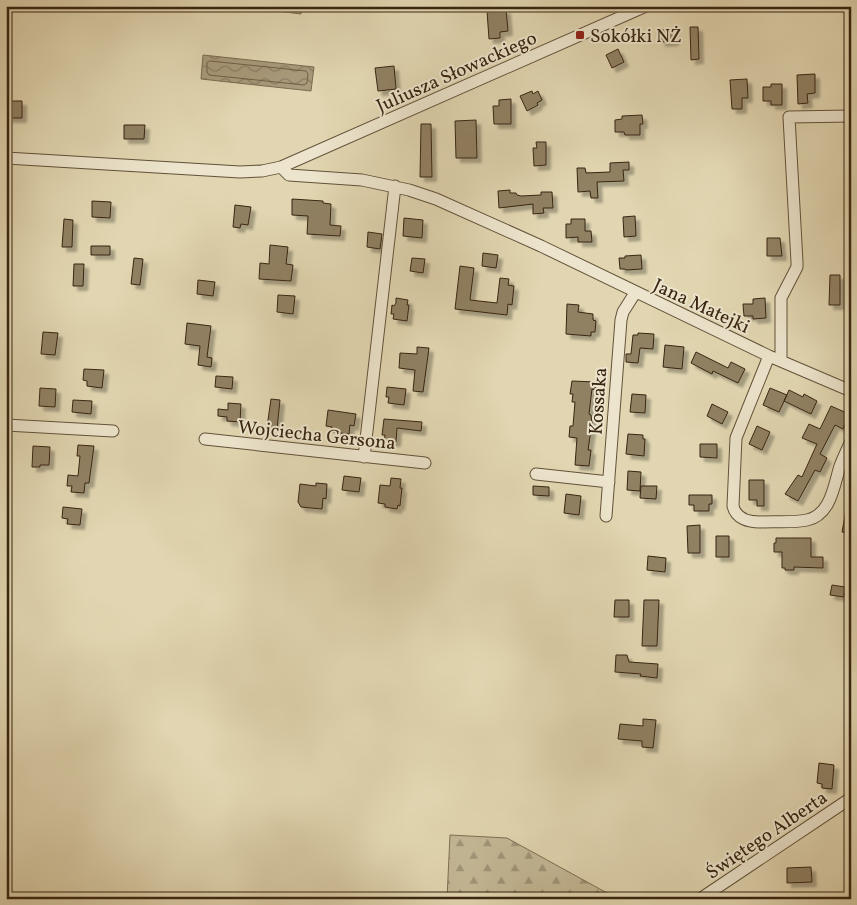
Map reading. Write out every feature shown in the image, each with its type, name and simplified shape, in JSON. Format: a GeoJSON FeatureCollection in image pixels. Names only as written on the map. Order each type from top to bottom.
{"type":"FeatureCollection","features":[{"type":"Feature","properties":{"kind":"street","name":"Juliusza Słowackiego"},"geometry":{"type":"LineString","coordinates":[[6,158],[232,171],[262,171],[280,167],[646,6]]}},
{"type":"Feature","properties":{"kind":"street"},"geometry":{"type":"LineString","coordinates":[[781,361],[781,298],[797,265],[789,117],[851,116]]}},
{"type":"Feature","properties":{"kind":"street"},"geometry":{"type":"LineString","coordinates":[[280,167],[289,175],[362,180],[395,186],[364,456]]}},
{"type":"Feature","properties":{"kind":"street","name":"Jana Matejki"},"geometry":{"type":"LineString","coordinates":[[395,186],[436,199],[541,246],[635,293],[851,392]]}},
{"type":"Feature","properties":{"kind":"street","name":"Kossaka"},"geometry":{"type":"LineString","coordinates":[[606,516],[621,320],[623,312],[635,293]]}},
{"type":"Feature","properties":{"kind":"street"},"geometry":{"type":"LineString","coordinates":[[769,356],[736,438],[733,506],[736,514],[743,519],[755,522],[806,520],[815,517],[829,502],[851,441]]}},
{"type":"Feature","properties":{"kind":"street"},"geometry":{"type":"LineString","coordinates":[[6,425],[113,431]]}},
{"type":"Feature","properties":{"kind":"street","name":"Wojciecha Gersona"},"geometry":{"type":"LineString","coordinates":[[205,439],[426,463]]}},
{"type":"Feature","properties":{"kind":"street"},"geometry":{"type":"LineString","coordinates":[[536,474],[609,482]]}},
{"type":"Feature","properties":{"kind":"street","name":"Świętego Alberta"},"geometry":{"type":"LineString","coordinates":[[700,899],[851,798]]}},
{"type":"Feature","properties":{"kind":"green space"},"geometry":{"type":"Polygon","coordinates":[[[450,835],[507,838],[618,899],[447,899],[450,835]]]}},
{"type":"Feature","properties":{"kind":"water"},"geometry":{"type":"Polygon","coordinates":[[[237,6],[302,6],[301,14],[237,6]]]}},
{"type":"Feature","properties":{"kind":"water"},"geometry":{"type":"Polygon","coordinates":[[[203,55],[314,67],[311,91],[201,79],[203,55]]]}},
{"type":"Feature","properties":{"kind":"building"},"geometry":{"type":"Polygon","coordinates":[[[506,9],[508,31],[500,32],[500,38],[489,39],[487,11],[506,9]]]}},
{"type":"Feature","properties":{"kind":"building"},"geometry":{"type":"Polygon","coordinates":[[[690,27],[698,27],[699,59],[691,60],[690,27]]]}},
{"type":"Feature","properties":{"kind":"building"},"geometry":{"type":"Polygon","coordinates":[[[674,29],[674,41],[661,42],[661,30],[674,29]]]}},
{"type":"Feature","properties":{"kind":"building"},"geometry":{"type":"Polygon","coordinates":[[[618,49],[624,62],[612,68],[606,55],[618,49]]]}},
{"type":"Feature","properties":{"kind":"building"},"geometry":{"type":"Polygon","coordinates":[[[394,66],[396,89],[378,91],[375,68],[394,66]]]}},
{"type":"Feature","properties":{"kind":"building"},"geometry":{"type":"Polygon","coordinates":[[[815,74],[815,93],[807,94],[808,103],[798,104],[797,75],[815,74]]]}},
{"type":"Feature","properties":{"kind":"building"},"geometry":{"type":"Polygon","coordinates":[[[747,79],[748,98],[742,98],[742,109],[732,109],[730,80],[747,79]]]}},
{"type":"Feature","properties":{"kind":"building"},"geometry":{"type":"Polygon","coordinates":[[[771,84],[782,84],[782,105],[771,105],[771,101],[763,101],[763,87],[771,87],[771,84]]]}},
{"type":"Feature","properties":{"kind":"building"},"geometry":{"type":"Polygon","coordinates":[[[532,91],[533,94],[538,91],[542,100],[537,103],[538,105],[527,111],[520,96],[532,91]]]}},
{"type":"Feature","properties":{"kind":"building"},"geometry":{"type":"Polygon","coordinates":[[[511,99],[511,124],[494,124],[493,106],[499,106],[499,100],[511,99]]]}},
{"type":"Feature","properties":{"kind":"building"},"geometry":{"type":"Polygon","coordinates":[[[8,101],[22,101],[22,118],[7,118],[8,101]]]}},
{"type":"Feature","properties":{"kind":"building"},"geometry":{"type":"Polygon","coordinates":[[[642,115],[643,124],[640,124],[640,135],[625,135],[624,132],[615,132],[615,120],[622,119],[622,116],[642,115]]]}},
{"type":"Feature","properties":{"kind":"building"},"geometry":{"type":"Polygon","coordinates":[[[476,120],[477,158],[456,158],[455,121],[476,120]]]}},
{"type":"Feature","properties":{"kind":"building"},"geometry":{"type":"Polygon","coordinates":[[[421,124],[431,124],[432,177],[420,177],[421,124]]]}},
{"type":"Feature","properties":{"kind":"building"},"geometry":{"type":"Polygon","coordinates":[[[124,125],[145,125],[144,139],[124,139],[124,125]]]}},
{"type":"Feature","properties":{"kind":"building"},"geometry":{"type":"Polygon","coordinates":[[[536,142],[546,142],[546,165],[534,166],[533,148],[537,148],[536,142]]]}},
{"type":"Feature","properties":{"kind":"building"},"geometry":{"type":"Polygon","coordinates":[[[629,162],[629,170],[623,170],[624,181],[597,182],[598,198],[591,198],[590,191],[578,192],[577,168],[585,168],[586,173],[610,172],[610,163],[629,162]]]}},
{"type":"Feature","properties":{"kind":"building"},"geometry":{"type":"Polygon","coordinates":[[[510,190],[510,193],[516,193],[521,196],[541,195],[541,192],[552,192],[553,208],[543,208],[544,213],[533,214],[533,204],[499,208],[498,191],[510,190]]]}},
{"type":"Feature","properties":{"kind":"building"},"geometry":{"type":"Polygon","coordinates":[[[292,199],[323,201],[323,203],[331,204],[330,225],[341,226],[340,236],[307,234],[308,216],[292,215],[292,199]]]}},
{"type":"Feature","properties":{"kind":"building"},"geometry":{"type":"Polygon","coordinates":[[[92,201],[111,202],[110,218],[92,217],[92,201]]]}},
{"type":"Feature","properties":{"kind":"building"},"geometry":{"type":"Polygon","coordinates":[[[235,205],[251,207],[248,225],[241,224],[240,228],[233,227],[235,205]]]}},
{"type":"Feature","properties":{"kind":"building"},"geometry":{"type":"Polygon","coordinates":[[[635,216],[636,236],[624,237],[623,217],[635,216]]]}},
{"type":"Feature","properties":{"kind":"building"},"geometry":{"type":"Polygon","coordinates":[[[404,218],[423,220],[422,238],[403,236],[404,218]]]}},
{"type":"Feature","properties":{"kind":"building"},"geometry":{"type":"Polygon","coordinates":[[[64,219],[73,220],[72,247],[62,247],[64,219]]]}},
{"type":"Feature","properties":{"kind":"building"},"geometry":{"type":"Polygon","coordinates":[[[571,219],[585,219],[585,231],[591,231],[592,242],[578,242],[578,237],[566,238],[566,224],[571,224],[571,219]]]}},
{"type":"Feature","properties":{"kind":"building"},"geometry":{"type":"Polygon","coordinates":[[[368,232],[382,234],[380,249],[367,247],[368,232]]]}},
{"type":"Feature","properties":{"kind":"building"},"geometry":{"type":"Polygon","coordinates":[[[767,238],[780,238],[782,256],[767,256],[767,238]]]}},
{"type":"Feature","properties":{"kind":"building"},"geometry":{"type":"Polygon","coordinates":[[[270,245],[288,247],[286,264],[293,265],[291,281],[259,279],[260,263],[269,264],[270,245]]]}},
{"type":"Feature","properties":{"kind":"building"},"geometry":{"type":"Polygon","coordinates":[[[91,246],[110,246],[110,255],[91,255],[91,246]]]}},
{"type":"Feature","properties":{"kind":"building"},"geometry":{"type":"Polygon","coordinates":[[[483,253],[498,255],[496,268],[482,266],[483,253]]]}},
{"type":"Feature","properties":{"kind":"building"},"geometry":{"type":"Polygon","coordinates":[[[641,255],[642,269],[620,269],[619,258],[641,255]]]}},
{"type":"Feature","properties":{"kind":"building"},"geometry":{"type":"Polygon","coordinates":[[[134,258],[143,259],[140,285],[131,284],[134,258]]]}},
{"type":"Feature","properties":{"kind":"building"},"geometry":{"type":"Polygon","coordinates":[[[412,258],[425,259],[423,273],[410,271],[412,258]]]}},
{"type":"Feature","properties":{"kind":"building"},"geometry":{"type":"Polygon","coordinates":[[[74,264],[84,264],[83,286],[73,286],[74,264]]]}},
{"type":"Feature","properties":{"kind":"building"},"geometry":{"type":"Polygon","coordinates":[[[460,266],[474,268],[470,300],[497,303],[500,278],[509,279],[508,285],[514,286],[512,305],[508,304],[507,315],[455,309],[460,266]]]}},
{"type":"Feature","properties":{"kind":"building"},"geometry":{"type":"Polygon","coordinates":[[[830,275],[840,275],[840,305],[829,305],[830,275]]]}},
{"type":"Feature","properties":{"kind":"building"},"geometry":{"type":"Polygon","coordinates":[[[198,280],[215,282],[213,296],[197,294],[198,280]]]}},
{"type":"Feature","properties":{"kind":"building"},"geometry":{"type":"Polygon","coordinates":[[[278,295],[295,296],[293,314],[277,312],[278,295]]]}},
{"type":"Feature","properties":{"kind":"building"},"geometry":{"type":"Polygon","coordinates":[[[396,298],[408,300],[407,321],[393,319],[394,314],[391,314],[392,305],[394,306],[396,303],[396,298]]]}},
{"type":"Feature","properties":{"kind":"building"},"geometry":{"type":"Polygon","coordinates":[[[765,298],[766,318],[753,319],[753,316],[744,316],[743,304],[753,304],[753,299],[765,298]]]}},
{"type":"Feature","properties":{"kind":"building"},"geometry":{"type":"Polygon","coordinates":[[[567,304],[579,305],[578,312],[593,314],[593,320],[596,321],[595,332],[591,332],[591,336],[566,334],[567,304]]]}},
{"type":"Feature","properties":{"kind":"building"},"geometry":{"type":"Polygon","coordinates":[[[187,323],[211,326],[207,357],[212,358],[211,367],[198,365],[200,346],[185,344],[187,323]]]}},
{"type":"Feature","properties":{"kind":"building"},"geometry":{"type":"Polygon","coordinates":[[[43,332],[58,333],[55,355],[41,354],[43,332]]]}},
{"type":"Feature","properties":{"kind":"building"},"geometry":{"type":"Polygon","coordinates":[[[638,333],[654,334],[653,349],[640,348],[638,363],[626,362],[626,354],[631,354],[633,335],[638,335],[638,333]]]}},
{"type":"Feature","properties":{"kind":"building"},"geometry":{"type":"Polygon","coordinates":[[[665,345],[684,347],[682,369],[663,367],[665,345]]]}},
{"type":"Feature","properties":{"kind":"building"},"geometry":{"type":"Polygon","coordinates":[[[417,347],[429,348],[423,392],[413,391],[415,370],[399,368],[400,353],[417,354],[417,347]]]}},
{"type":"Feature","properties":{"kind":"building"},"geometry":{"type":"Polygon","coordinates":[[[696,352],[728,368],[731,362],[745,369],[738,383],[713,371],[712,374],[691,363],[696,352]]]}},
{"type":"Feature","properties":{"kind":"building"},"geometry":{"type":"Polygon","coordinates":[[[84,369],[104,370],[102,388],[87,386],[87,381],[83,380],[84,369]]]}},
{"type":"Feature","properties":{"kind":"building"},"geometry":{"type":"Polygon","coordinates":[[[216,376],[233,377],[232,389],[215,387],[216,376]]]}},
{"type":"Feature","properties":{"kind":"building"},"geometry":{"type":"Polygon","coordinates":[[[572,381],[596,382],[595,390],[592,389],[589,414],[591,415],[592,423],[588,450],[591,450],[589,466],[575,465],[577,438],[569,437],[570,426],[573,426],[575,402],[572,402],[573,394],[570,394],[572,381]]]}},
{"type":"Feature","properties":{"kind":"building"},"geometry":{"type":"Polygon","coordinates":[[[387,387],[406,389],[404,405],[388,403],[389,397],[386,397],[387,387]]]}},
{"type":"Feature","properties":{"kind":"building"},"geometry":{"type":"Polygon","coordinates":[[[40,388],[56,389],[55,407],[39,406],[40,388]]]}},
{"type":"Feature","properties":{"kind":"building"},"geometry":{"type":"Polygon","coordinates":[[[770,388],[787,395],[779,412],[763,405],[770,388]]]}},
{"type":"Feature","properties":{"kind":"building"},"geometry":{"type":"Polygon","coordinates":[[[789,390],[803,397],[804,394],[817,401],[811,414],[784,401],[789,390]]]}},
{"type":"Feature","properties":{"kind":"building"},"geometry":{"type":"Polygon","coordinates":[[[632,394],[646,395],[645,413],[630,412],[632,394]]]}},
{"type":"Feature","properties":{"kind":"building"},"geometry":{"type":"Polygon","coordinates":[[[271,399],[280,400],[277,429],[267,427],[271,399]]]}},
{"type":"Feature","properties":{"kind":"building"},"geometry":{"type":"Polygon","coordinates":[[[73,400],[92,401],[91,414],[72,412],[73,400]]]}},
{"type":"Feature","properties":{"kind":"building"},"geometry":{"type":"Polygon","coordinates":[[[228,403],[241,404],[240,422],[227,421],[227,417],[218,416],[218,409],[228,410],[228,403]]]}},
{"type":"Feature","properties":{"kind":"building"},"geometry":{"type":"Polygon","coordinates":[[[712,404],[728,412],[722,424],[707,416],[712,404]]]}},
{"type":"Feature","properties":{"kind":"building"},"geometry":{"type":"Polygon","coordinates":[[[831,406],[849,414],[843,429],[835,425],[820,454],[827,458],[820,472],[815,470],[798,501],[785,494],[798,475],[802,477],[817,444],[802,438],[809,424],[820,429],[831,406]]]}},
{"type":"Feature","properties":{"kind":"building"},"geometry":{"type":"Polygon","coordinates":[[[328,410],[356,414],[354,426],[350,425],[349,434],[331,432],[332,427],[326,426],[328,410]]]}},
{"type":"Feature","properties":{"kind":"building"},"geometry":{"type":"Polygon","coordinates":[[[384,419],[422,422],[421,431],[397,428],[396,442],[384,441],[385,435],[382,435],[384,419]]]}},
{"type":"Feature","properties":{"kind":"building"},"geometry":{"type":"Polygon","coordinates":[[[757,426],[770,432],[762,450],[749,444],[757,426]]]}},
{"type":"Feature","properties":{"kind":"building"},"geometry":{"type":"Polygon","coordinates":[[[628,434],[643,435],[643,439],[645,439],[644,456],[626,454],[628,434]]]}},
{"type":"Feature","properties":{"kind":"building"},"geometry":{"type":"Polygon","coordinates":[[[700,444],[717,444],[717,458],[700,457],[700,444]]]}},
{"type":"Feature","properties":{"kind":"building"},"geometry":{"type":"Polygon","coordinates":[[[78,445],[94,446],[89,483],[85,483],[84,493],[71,492],[72,486],[67,486],[68,475],[78,476],[80,456],[77,456],[78,445]]]}},
{"type":"Feature","properties":{"kind":"building"},"geometry":{"type":"Polygon","coordinates":[[[33,446],[50,447],[49,465],[32,467],[33,446]]]}},
{"type":"Feature","properties":{"kind":"building"},"geometry":{"type":"Polygon","coordinates":[[[628,471],[641,472],[640,491],[627,490],[628,471]]]}},
{"type":"Feature","properties":{"kind":"building"},"geometry":{"type":"Polygon","coordinates":[[[344,476],[361,478],[359,492],[342,490],[344,476]]]}},
{"type":"Feature","properties":{"kind":"building"},"geometry":{"type":"Polygon","coordinates":[[[391,478],[401,479],[400,506],[398,505],[397,509],[385,507],[385,504],[378,503],[380,485],[390,486],[391,478]]]}},
{"type":"Feature","properties":{"kind":"building"},"geometry":{"type":"Polygon","coordinates":[[[749,480],[764,480],[764,506],[757,506],[757,500],[749,500],[749,480]]]}},
{"type":"Feature","properties":{"kind":"building"},"geometry":{"type":"Polygon","coordinates":[[[316,483],[327,484],[326,499],[323,498],[322,509],[301,507],[298,502],[300,484],[316,486],[316,483]]]}},
{"type":"Feature","properties":{"kind":"building"},"geometry":{"type":"Polygon","coordinates":[[[533,486],[549,487],[549,496],[533,495],[533,486]]]}},
{"type":"Feature","properties":{"kind":"building"},"geometry":{"type":"Polygon","coordinates":[[[641,486],[657,486],[656,499],[640,498],[641,486]]]}},
{"type":"Feature","properties":{"kind":"building"},"geometry":{"type":"Polygon","coordinates":[[[566,494],[581,496],[579,515],[564,513],[566,494]]]}},
{"type":"Feature","properties":{"kind":"building"},"geometry":{"type":"Polygon","coordinates":[[[689,495],[712,495],[712,504],[709,504],[709,511],[694,511],[694,505],[689,505],[689,495]]]}},
{"type":"Feature","properties":{"kind":"building"},"geometry":{"type":"Polygon","coordinates":[[[847,505],[851,505],[851,534],[842,532],[847,505]]]}},
{"type":"Feature","properties":{"kind":"building"},"geometry":{"type":"Polygon","coordinates":[[[63,507],[82,509],[80,525],[67,524],[68,519],[62,518],[63,507]]]}},
{"type":"Feature","properties":{"kind":"building"},"geometry":{"type":"Polygon","coordinates":[[[700,525],[700,553],[688,553],[687,526],[700,525]]]}},
{"type":"Feature","properties":{"kind":"building"},"geometry":{"type":"Polygon","coordinates":[[[716,536],[729,536],[729,557],[716,557],[716,536]]]}},
{"type":"Feature","properties":{"kind":"building"},"geometry":{"type":"Polygon","coordinates":[[[776,538],[811,538],[811,557],[823,557],[823,568],[794,567],[794,570],[785,570],[785,568],[782,568],[782,552],[774,552],[776,538]]]}},
{"type":"Feature","properties":{"kind":"building"},"geometry":{"type":"Polygon","coordinates":[[[648,556],[666,558],[665,572],[647,570],[648,556]]]}},
{"type":"Feature","properties":{"kind":"building"},"geometry":{"type":"Polygon","coordinates":[[[832,585],[845,587],[844,597],[830,595],[832,585]]]}},
{"type":"Feature","properties":{"kind":"building"},"geometry":{"type":"Polygon","coordinates":[[[615,600],[629,600],[629,617],[614,617],[615,600]]]}},
{"type":"Feature","properties":{"kind":"building"},"geometry":{"type":"Polygon","coordinates":[[[644,600],[659,600],[657,646],[642,646],[644,600]]]}},
{"type":"Feature","properties":{"kind":"building"},"geometry":{"type":"Polygon","coordinates":[[[616,655],[627,655],[629,662],[658,664],[657,678],[640,676],[641,674],[615,672],[616,655]]]}},
{"type":"Feature","properties":{"kind":"building"},"geometry":{"type":"Polygon","coordinates":[[[643,719],[656,720],[653,748],[642,747],[642,741],[618,739],[620,724],[643,726],[643,719]]]}},
{"type":"Feature","properties":{"kind":"building"},"geometry":{"type":"Polygon","coordinates":[[[819,763],[834,765],[832,789],[822,788],[822,784],[817,783],[819,763]]]}},
{"type":"Feature","properties":{"kind":"building"},"geometry":{"type":"Polygon","coordinates":[[[811,867],[812,882],[787,883],[787,868],[811,867]]]}},
{"type":"Feature","properties":{"kind":"place","name":"Sokółki NŻ"},"geometry":{"type":"Point","coordinates":[580,35]}}]}
